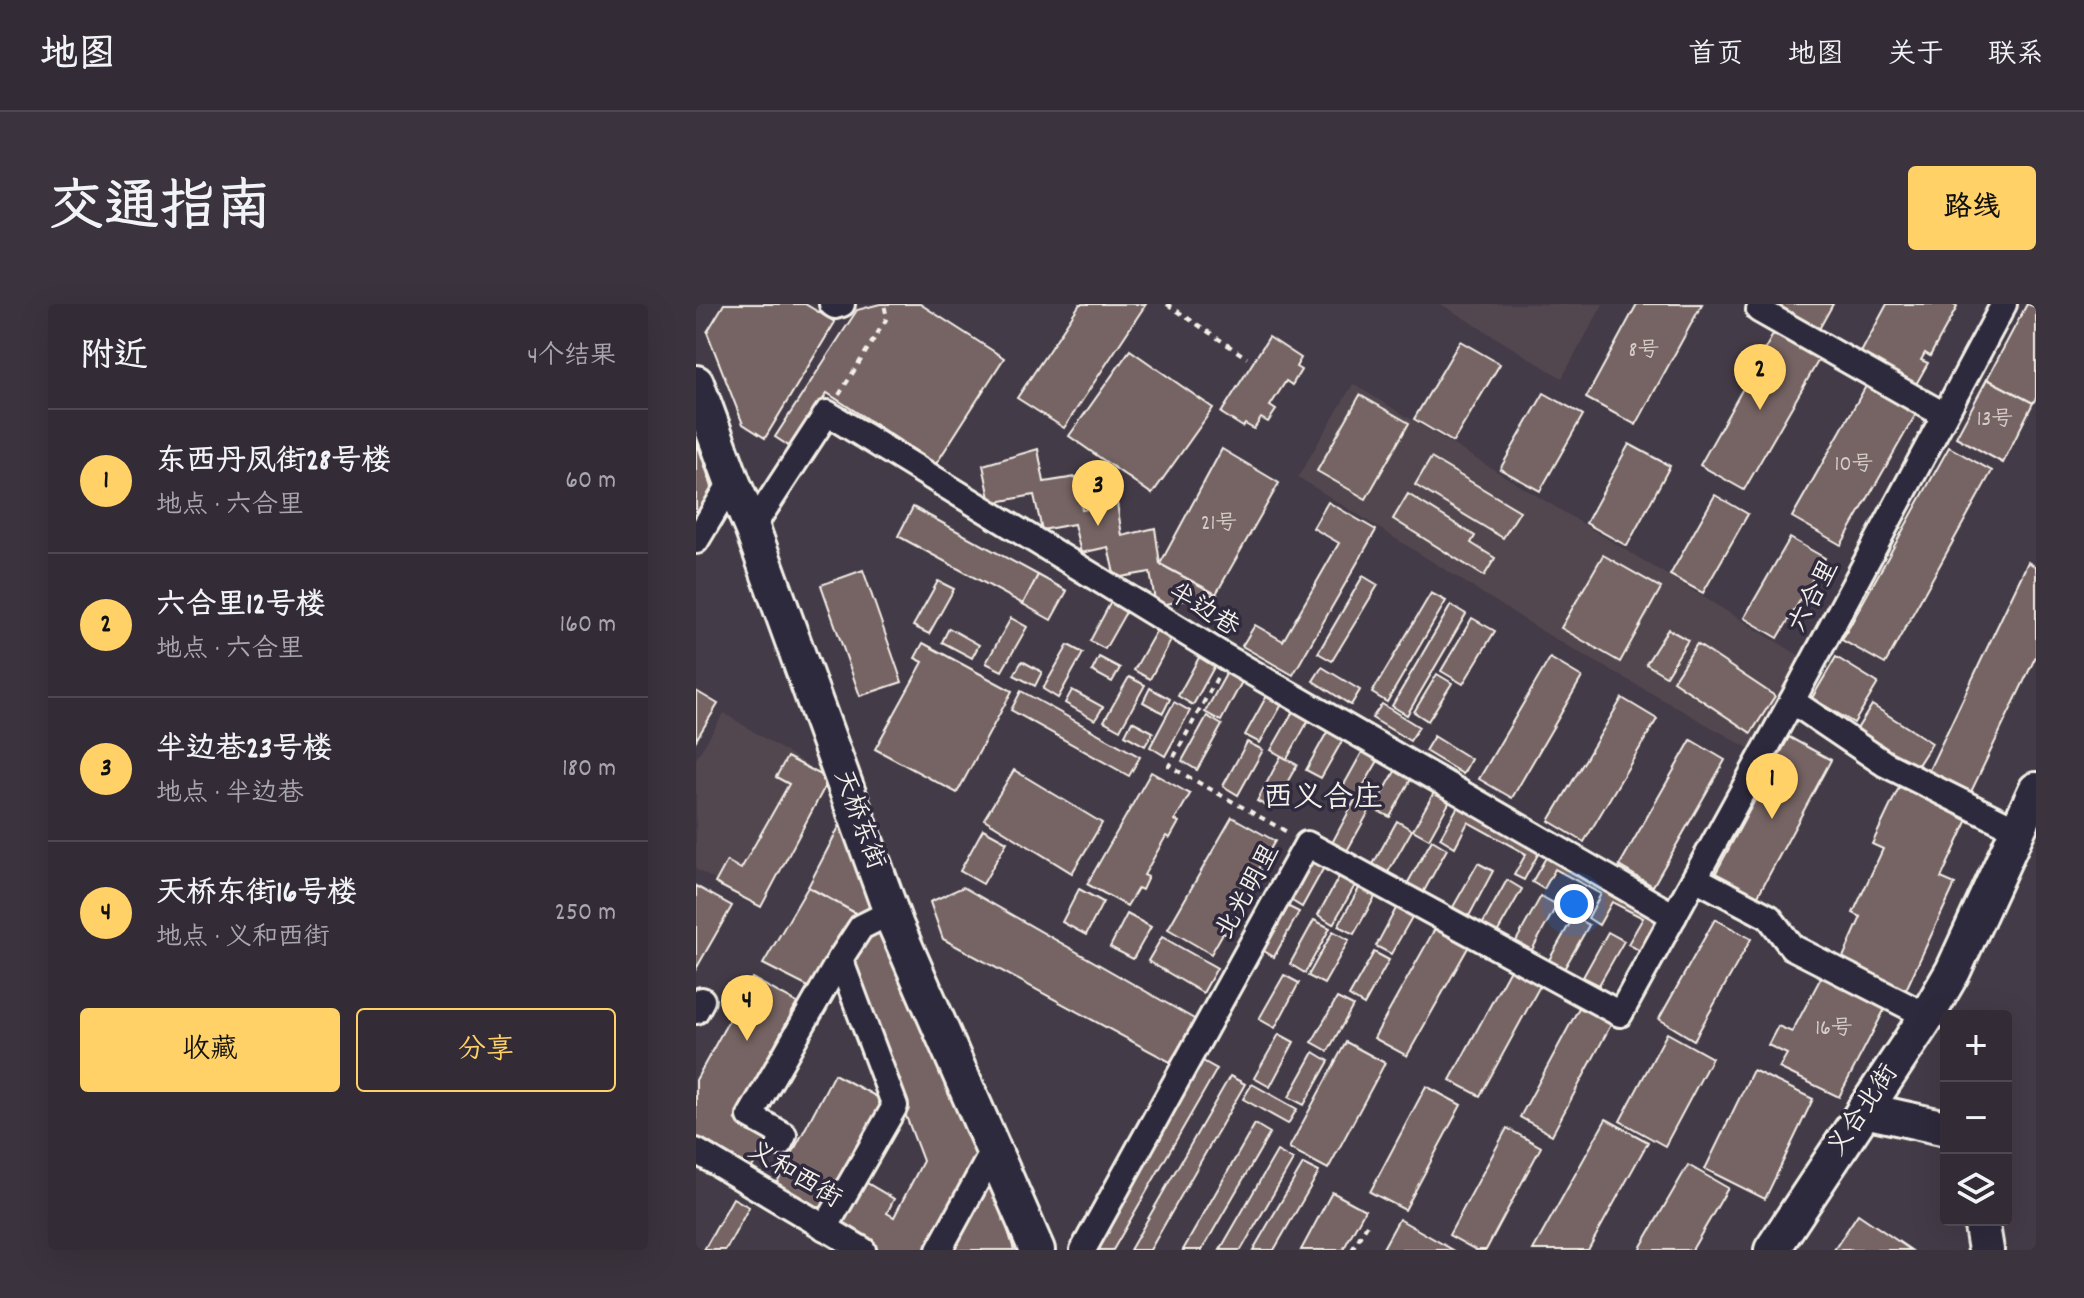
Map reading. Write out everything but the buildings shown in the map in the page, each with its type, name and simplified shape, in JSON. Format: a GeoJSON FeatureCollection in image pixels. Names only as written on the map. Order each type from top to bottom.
{"type":"FeatureCollection","features":[{"type":"Feature","properties":{"kind":"street"},"geometry":{"type":"LineString","coordinates":[[832,304],[842,304]]}},
{"type":"Feature","properties":{"kind":"street","name":"六合里"},"geometry":{"type":"LineString","coordinates":[[1674,916],[2004,304]]}},
{"type":"Feature","properties":{"kind":"street"},"geometry":{"type":"LineString","coordinates":[[1759,310],[1944,415]]}},
{"type":"Feature","properties":{"kind":"street","name":"天桥东街"},"geometry":{"type":"LineString","coordinates":[[696,383],[891,912],[1037,1250]]}},
{"type":"Feature","properties":{"kind":"street"},"geometry":{"type":"LineString","coordinates":[[752,528],[827,413]]}},
{"type":"Feature","properties":{"kind":"street","name":"半边巷"},"geometry":{"type":"LineString","coordinates":[[827,413],[1227,658],[1674,916]]}},
{"type":"Feature","properties":{"kind":"street"},"geometry":{"type":"LineString","coordinates":[[696,541],[732,481]]}},
{"type":"Feature","properties":{"kind":"street"},"geometry":{"type":"LineString","coordinates":[[1792,701],[1885,764],[2018,830]]}},
{"type":"Feature","properties":{"kind":"street"},"geometry":{"type":"LineString","coordinates":[[1943,1010],[1953,971],[2036,790]]}},
{"type":"Feature","properties":{"kind":"street","name":"北光明里"},"geometry":{"type":"LineString","coordinates":[[1083,1250],[1307,844],[1620,1014],[1674,916]]}},
{"type":"Feature","properties":{"kind":"street"},"geometry":{"type":"LineString","coordinates":[[1695,878],[1769,917],[1792,947],[1940,1015]]}},
{"type":"Feature","properties":{"kind":"street"},"geometry":{"type":"LineString","coordinates":[[780,1143],[784,1135],[750,1116],[861,927],[891,912]]}},
{"type":"Feature","properties":{"kind":"street"},"geometry":{"type":"LineString","coordinates":[[825,1228],[895,1106],[840,959]]}},
{"type":"Feature","properties":{"kind":"street","name":"义合北街"},"geometry":{"type":"LineString","coordinates":[[1772,1250],[1864,1110],[1940,1018]]}},
{"type":"Feature","properties":{"kind":"street"},"geometry":{"type":"LineString","coordinates":[[1864,1110],[1940,1127]]}},
{"type":"Feature","properties":{"kind":"street","name":"义和西街"},"geometry":{"type":"LineString","coordinates":[[696,1151],[863,1250]]}},
{"type":"Feature","properties":{"kind":"street"},"geometry":{"type":"LineString","coordinates":[[939,1250],[993,1151]]}},
{"type":"Feature","properties":{"kind":"street"},"geometry":{"type":"LineString","coordinates":[[1982,1226],[1986,1250]]}},
{"type":"Feature","properties":{"kind":"path"},"geometry":{"type":"LineString","coordinates":[[827,413],[887,318],[884,304]]}},
{"type":"Feature","properties":{"kind":"path"},"geometry":{"type":"LineString","coordinates":[[1167,304],[1247,358]]}},
{"type":"Feature","properties":{"kind":"path"},"geometry":{"type":"LineString","coordinates":[[1227,658],[1169,766],[1307,844]]}},
{"type":"Feature","properties":{"kind":"path"},"geometry":{"type":"LineString","coordinates":[[1352,1250],[1367,1225]]}},
{"type":"Feature","properties":{"kind":"shaded area"},"geometry":{"type":"Polygon","coordinates":[[[1441,304],[1603,304],[1562,378],[1441,304]]]}},
{"type":"Feature","properties":{"kind":"shaded area"},"geometry":{"type":"Polygon","coordinates":[[[1353,384],[1800,656],[1752,750],[1552,637],[1298,477],[1353,384]]]}},
{"type":"Feature","properties":{"kind":"shaded area"},"geometry":{"type":"Polygon","coordinates":[[[724,713],[829,779],[761,907],[696,869],[696,759],[724,713]]]}},
{"type":"Feature","properties":{"kind":"place","name":"六合里12号楼"},"geometry":{"type":"Point","coordinates":[1760,410]}},
{"type":"Feature","properties":{"kind":"place","name":"半边巷23号楼"},"geometry":{"type":"Point","coordinates":[1098,526]}},
{"type":"Feature","properties":{"kind":"place","name":"东西丹凤街28号楼"},"geometry":{"type":"Point","coordinates":[1772,819]}},
{"type":"Feature","properties":{"kind":"place","name":"天桥东街16号楼"},"geometry":{"type":"Point","coordinates":[747,1041]}},
{"type":"Feature","properties":{"kind":"district","name":"西义合庄"},"geometry":{"type":"Point","coordinates":[1323,800]}}]}
